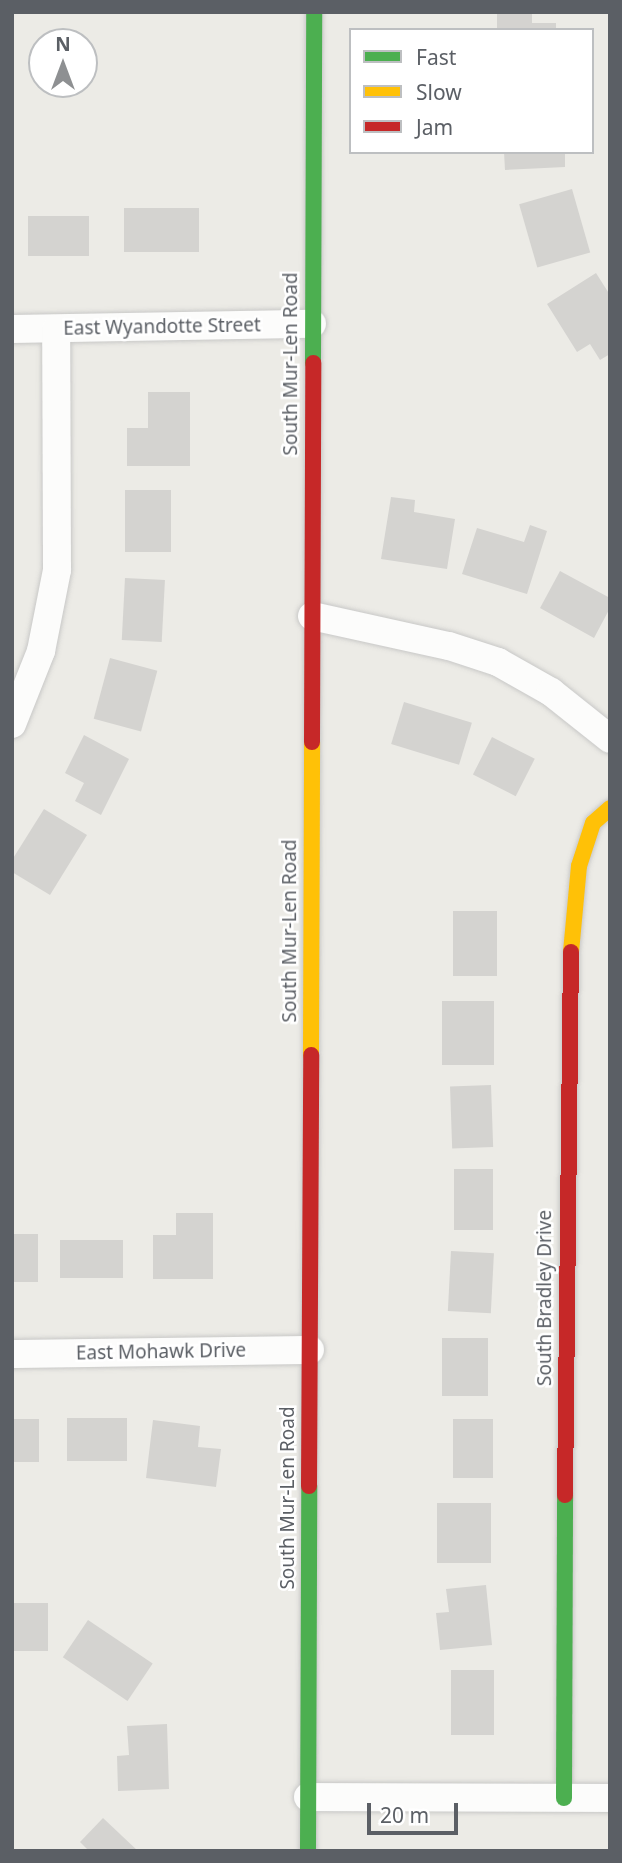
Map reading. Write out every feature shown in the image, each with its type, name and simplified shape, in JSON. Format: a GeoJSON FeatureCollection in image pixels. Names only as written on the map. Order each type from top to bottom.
{"type":"FeatureCollection","features":[{"type":"Feature","properties":{"kind":"main road","name":"South Mur-Len Road"},"geometry":{"type":"LineString","coordinates":[[308,1851],[314,12]]}},
{"type":"Feature","properties":{"kind":"main road","name":"South Bradley Drive"},"geometry":{"type":"LineString","coordinates":[[564,1798],[568,979],[579,866],[593,823],[610,808]]}},
{"type":"Feature","properties":{"kind":"street","name":"East Wyandotte Street"},"geometry":{"type":"LineString","coordinates":[[12,329],[312,324]]}},
{"type":"Feature","properties":{"kind":"street"},"geometry":{"type":"LineString","coordinates":[[12,724],[41,652],[57,570],[56,329]]}},
{"type":"Feature","properties":{"kind":"street"},"geometry":{"type":"LineString","coordinates":[[312,616],[449,646],[498,662],[551,692],[610,739]]}},
{"type":"Feature","properties":{"kind":"street","name":"East Mohawk Drive"},"geometry":{"type":"LineString","coordinates":[[12,1354],[310,1350]]}},
{"type":"Feature","properties":{"kind":"street"},"geometry":{"type":"LineString","coordinates":[[308,1797],[610,1798]]}},
{"type":"Feature","properties":{"kind":"building"},"geometry":{"type":"Polygon","coordinates":[[[497,12],[532,12],[532,23],[556,23],[556,28],[497,28],[497,12]]]}},
{"type":"Feature","properties":{"kind":"building"},"geometry":{"type":"Polygon","coordinates":[[[504,154],[565,154],[565,167],[505,170],[504,154]]]}},
{"type":"Feature","properties":{"kind":"building"},"geometry":{"type":"Polygon","coordinates":[[[572,189],[590,252],[537,268],[519,204],[572,189]]]}},
{"type":"Feature","properties":{"kind":"building"},"geometry":{"type":"Polygon","coordinates":[[[124,208],[199,208],[199,252],[124,252],[124,208]]]}},
{"type":"Feature","properties":{"kind":"building"},"geometry":{"type":"Polygon","coordinates":[[[28,216],[89,216],[89,256],[28,256],[28,216]]]}},
{"type":"Feature","properties":{"kind":"building"},"geometry":{"type":"Polygon","coordinates":[[[596,273],[610,295],[610,354],[600,360],[590,344],[577,352],[547,304],[596,273]]]}},
{"type":"Feature","properties":{"kind":"building"},"geometry":{"type":"Polygon","coordinates":[[[148,392],[190,392],[190,466],[127,466],[127,428],[148,428],[148,392]]]}},
{"type":"Feature","properties":{"kind":"building"},"geometry":{"type":"Polygon","coordinates":[[[125,490],[171,490],[171,552],[125,552],[125,490]]]}},
{"type":"Feature","properties":{"kind":"building"},"geometry":{"type":"Polygon","coordinates":[[[391,497],[415,500],[414,512],[455,519],[447,569],[381,559],[391,497]]]}},
{"type":"Feature","properties":{"kind":"building"},"geometry":{"type":"Polygon","coordinates":[[[530,525],[547,531],[527,594],[462,574],[477,528],[524,542],[530,525]]]}},
{"type":"Feature","properties":{"kind":"building"},"geometry":{"type":"Polygon","coordinates":[[[560,571],[610,598],[610,608],[594,638],[540,608],[560,571]]]}},
{"type":"Feature","properties":{"kind":"building"},"geometry":{"type":"Polygon","coordinates":[[[125,578],[165,580],[162,642],[122,640],[125,578]]]}},
{"type":"Feature","properties":{"kind":"building"},"geometry":{"type":"Polygon","coordinates":[[[110,658],[157,671],[141,732],[94,719],[110,658]]]}},
{"type":"Feature","properties":{"kind":"building"},"geometry":{"type":"Polygon","coordinates":[[[404,702],[472,723],[459,765],[391,744],[404,702]]]}},
{"type":"Feature","properties":{"kind":"building"},"geometry":{"type":"Polygon","coordinates":[[[84,735],[129,759],[101,815],[75,801],[84,783],[65,773],[84,735]]]}},
{"type":"Feature","properties":{"kind":"building"},"geometry":{"type":"Polygon","coordinates":[[[492,737],[535,759],[516,796],[473,774],[492,737]]]}},
{"type":"Feature","properties":{"kind":"building"},"geometry":{"type":"Polygon","coordinates":[[[44,809],[87,835],[50,895],[12,872],[12,860],[44,809]]]}},
{"type":"Feature","properties":{"kind":"building"},"geometry":{"type":"Polygon","coordinates":[[[453,911],[497,911],[497,976],[453,976],[453,911]]]}},
{"type":"Feature","properties":{"kind":"building"},"geometry":{"type":"Polygon","coordinates":[[[442,1001],[494,1001],[494,1065],[442,1065],[442,1001]]]}},
{"type":"Feature","properties":{"kind":"building"},"geometry":{"type":"Polygon","coordinates":[[[491,1085],[493,1147],[452,1148],[450,1086],[491,1085]]]}},
{"type":"Feature","properties":{"kind":"building"},"geometry":{"type":"Polygon","coordinates":[[[454,1169],[493,1169],[493,1230],[454,1230],[454,1169]]]}},
{"type":"Feature","properties":{"kind":"building"},"geometry":{"type":"Polygon","coordinates":[[[176,1213],[213,1213],[213,1279],[153,1279],[153,1235],[176,1235],[176,1213]]]}},
{"type":"Feature","properties":{"kind":"building"},"geometry":{"type":"Polygon","coordinates":[[[12,1234],[38,1234],[38,1282],[12,1282],[12,1234]]]}},
{"type":"Feature","properties":{"kind":"building"},"geometry":{"type":"Polygon","coordinates":[[[60,1240],[123,1240],[123,1278],[60,1278],[60,1240]]]}},
{"type":"Feature","properties":{"kind":"building"},"geometry":{"type":"Polygon","coordinates":[[[451,1251],[494,1253],[491,1313],[448,1311],[451,1251]]]}},
{"type":"Feature","properties":{"kind":"building"},"geometry":{"type":"Polygon","coordinates":[[[442,1338],[488,1338],[488,1396],[442,1396],[442,1338]]]}},
{"type":"Feature","properties":{"kind":"building"},"geometry":{"type":"Polygon","coordinates":[[[67,1418],[127,1418],[127,1461],[67,1461],[67,1418]]]}},
{"type":"Feature","properties":{"kind":"building"},"geometry":{"type":"Polygon","coordinates":[[[12,1419],[39,1419],[39,1462],[12,1462],[12,1419]]]}},
{"type":"Feature","properties":{"kind":"building"},"geometry":{"type":"Polygon","coordinates":[[[453,1419],[493,1419],[493,1478],[453,1478],[453,1419]]]}},
{"type":"Feature","properties":{"kind":"building"},"geometry":{"type":"Polygon","coordinates":[[[153,1420],[200,1426],[198,1447],[221,1449],[216,1487],[146,1478],[153,1420]]]}},
{"type":"Feature","properties":{"kind":"building"},"geometry":{"type":"Polygon","coordinates":[[[437,1503],[491,1503],[491,1563],[437,1563],[437,1503]]]}},
{"type":"Feature","properties":{"kind":"building"},"geometry":{"type":"Polygon","coordinates":[[[486,1585],[492,1645],[440,1650],[436,1613],[449,1612],[446,1589],[486,1585]]]}},
{"type":"Feature","properties":{"kind":"building"},"geometry":{"type":"Polygon","coordinates":[[[12,1603],[48,1603],[48,1651],[12,1651],[12,1603]]]}},
{"type":"Feature","properties":{"kind":"building"},"geometry":{"type":"Polygon","coordinates":[[[88,1620],[153,1664],[128,1701],[63,1657],[88,1620]]]}},
{"type":"Feature","properties":{"kind":"building"},"geometry":{"type":"Polygon","coordinates":[[[451,1670],[494,1670],[494,1735],[451,1735],[451,1670]]]}},
{"type":"Feature","properties":{"kind":"building"},"geometry":{"type":"Polygon","coordinates":[[[167,1724],[169,1789],[118,1791],[117,1756],[129,1755],[127,1726],[167,1724]]]}},
{"type":"Feature","properties":{"kind":"building"},"geometry":{"type":"Polygon","coordinates":[[[103,1818],[138,1851],[89,1851],[80,1842],[103,1818]]]}},
{"type":"Feature","properties":{"kind":"traffic: fast"},"geometry":{"type":"LineString","coordinates":[[313,363],[314,12]]}},
{"type":"Feature","properties":{"kind":"traffic: fast"},"geometry":{"type":"LineString","coordinates":[[308,1851],[309,1486]]}},
{"type":"Feature","properties":{"kind":"traffic: fast"},"geometry":{"type":"LineString","coordinates":[[564,1798],[565,1495]]}},
{"type":"Feature","properties":{"kind":"traffic: slow"},"geometry":{"type":"LineString","coordinates":[[311,1055],[312,742]]}},
{"type":"Feature","properties":{"kind":"traffic: slow"},"geometry":{"type":"LineString","coordinates":[[571,952],[579,866],[593,823],[610,808]]}},
{"type":"Feature","properties":{"kind":"traffic: jam"},"geometry":{"type":"LineString","coordinates":[[312,742],[313,363]]}},
{"type":"Feature","properties":{"kind":"traffic: jam"},"geometry":{"type":"LineString","coordinates":[[565,1495],[571,952]]}},
{"type":"Feature","properties":{"kind":"traffic: jam"},"geometry":{"type":"LineString","coordinates":[[309,1486],[311,1055]]}}]}
